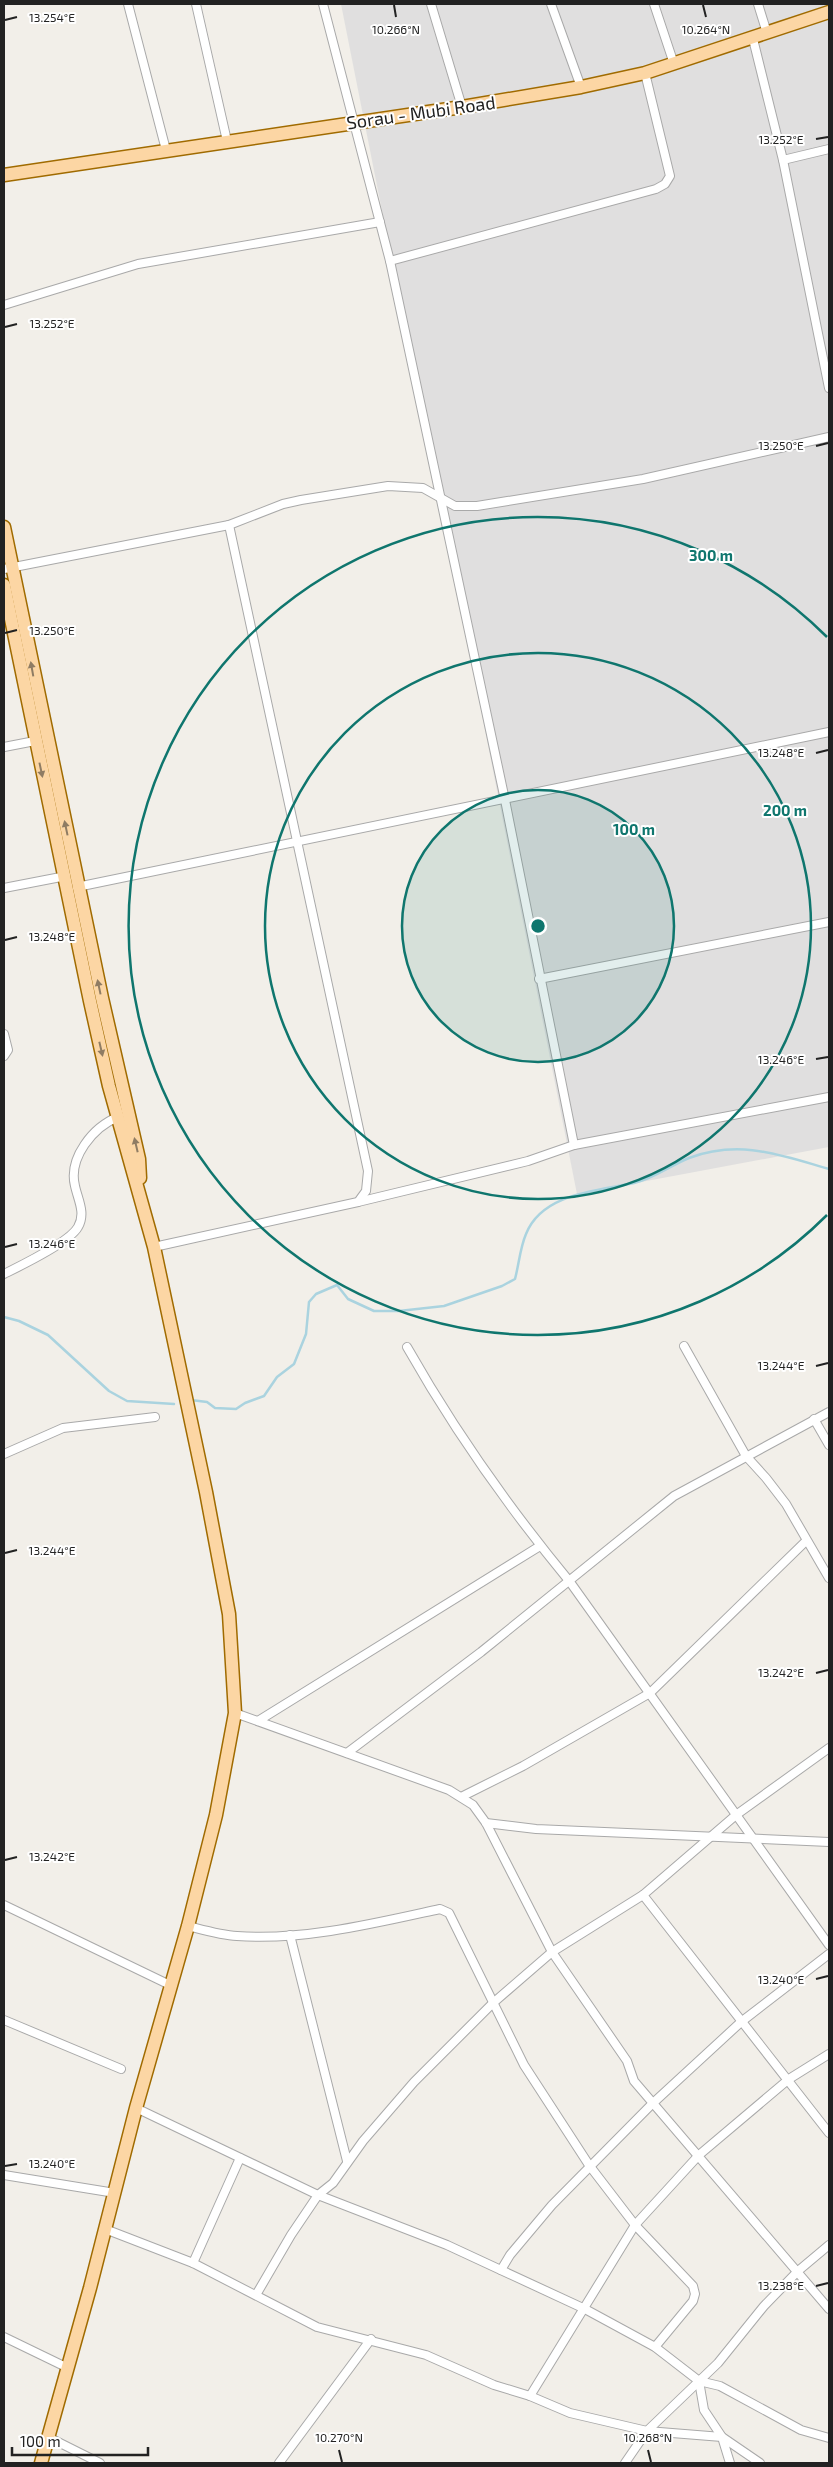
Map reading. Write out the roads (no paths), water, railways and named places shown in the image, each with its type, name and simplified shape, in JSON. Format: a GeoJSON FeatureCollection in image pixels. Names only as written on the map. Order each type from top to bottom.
{"type":"FeatureCollection","features":[{"type":"Feature","properties":{"kind":"main road","name":"Sorau - Mubi Road"},"geometry":{"type":"LineString","coordinates":[[4,175],[462,107],[581,87],[645,73],[829,12]]}},
{"type":"Feature","properties":{"kind":"main road"},"geometry":{"type":"LineString","coordinates":[[4,527],[8,568],[118,1117],[141,1193],[154,1247],[229,1614],[235,1713],[216,1815],[188,1926],[136,2108],[68,2368],[40,2463]]}},
{"type":"Feature","properties":{"kind":"main road"},"geometry":{"type":"LineString","coordinates":[[4,585],[35,741],[102,998],[139,1159],[141,1193]]}},
{"type":"Feature","properties":{"kind":"street"},"geometry":{"type":"LineString","coordinates":[[128,4],[166,150]]}},
{"type":"Feature","properties":{"kind":"street"},"geometry":{"type":"LineString","coordinates":[[196,4],[227,141]]}},
{"type":"Feature","properties":{"kind":"street"},"geometry":{"type":"LineString","coordinates":[[323,4],[390,261],[505,800],[539,979],[574,1145]]}},
{"type":"Feature","properties":{"kind":"street"},"geometry":{"type":"LineString","coordinates":[[431,4],[462,107]]}},
{"type":"Feature","properties":{"kind":"street"},"geometry":{"type":"LineString","coordinates":[[551,4],[581,87]]}},
{"type":"Feature","properties":{"kind":"street"},"geometry":{"type":"LineString","coordinates":[[654,4],[674,64]]}},
{"type":"Feature","properties":{"kind":"street"},"geometry":{"type":"LineString","coordinates":[[758,4],[767,33]]}},
{"type":"Feature","properties":{"kind":"street"},"geometry":{"type":"LineString","coordinates":[[753,38],[783,160],[829,388]]}},
{"type":"Feature","properties":{"kind":"street"},"geometry":{"type":"LineString","coordinates":[[390,261],[656,189],[665,184],[670,176],[645,73]]}},
{"type":"Feature","properties":{"kind":"street"},"geometry":{"type":"LineString","coordinates":[[783,160],[829,149]]}},
{"type":"Feature","properties":{"kind":"street"},"geometry":{"type":"LineString","coordinates":[[4,305],[138,264],[380,222]]}},
{"type":"Feature","properties":{"kind":"street"},"geometry":{"type":"LineString","coordinates":[[8,568],[229,525],[283,504],[388,486],[423,488],[455,506],[487,504],[643,478],[829,437]]}},
{"type":"Feature","properties":{"kind":"street"},"geometry":{"type":"LineString","coordinates":[[229,525],[368,1171],[366,1192],[358,1202]]}},
{"type":"Feature","properties":{"kind":"street"},"geometry":{"type":"LineString","coordinates":[[4,888],[71,882],[298,842],[829,732]]}},
{"type":"Feature","properties":{"kind":"street"},"geometry":{"type":"LineString","coordinates":[[4,747],[35,741]]}},
{"type":"Feature","properties":{"kind":"street"},"geometry":{"type":"LineString","coordinates":[[539,979],[829,922]]}},
{"type":"Feature","properties":{"kind":"street"},"geometry":{"type":"LineString","coordinates":[[4,1034],[8,1050],[4,1056]]}},
{"type":"Feature","properties":{"kind":"street"},"geometry":{"type":"LineString","coordinates":[[154,1247],[358,1202],[528,1161],[574,1145],[829,1098]]}},
{"type":"Feature","properties":{"kind":"street"},"geometry":{"type":"LineString","coordinates":[[4,1274],[38,1256],[77,1230],[81,1221],[80,1201],[74,1186],[73,1168],[82,1149],[96,1130],[105,1122],[118,1117]]}},
{"type":"Feature","properties":{"kind":"street"},"geometry":{"type":"LineString","coordinates":[[684,1346],[746,1456],[786,1504],[829,1578]]}},
{"type":"Feature","properties":{"kind":"street"},"geometry":{"type":"LineString","coordinates":[[407,1347],[443,1411],[524,1528],[570,1582],[829,1945]]}},
{"type":"Feature","properties":{"kind":"street"},"geometry":{"type":"LineString","coordinates":[[347,1753],[570,1582],[617,1540],[674,1496],[829,1412]]}},
{"type":"Feature","properties":{"kind":"street"},"geometry":{"type":"LineString","coordinates":[[4,1454],[63,1428],[155,1417]]}},
{"type":"Feature","properties":{"kind":"street"},"geometry":{"type":"LineString","coordinates":[[814,1420],[829,1446]]}},
{"type":"Feature","properties":{"kind":"street"},"geometry":{"type":"LineString","coordinates":[[461,1797],[523,1766],[650,1693],[806,1541]]}},
{"type":"Feature","properties":{"kind":"street"},"geometry":{"type":"LineString","coordinates":[[258,1721],[540,1546]]}},
{"type":"Feature","properties":{"kind":"street"},"geometry":{"type":"LineString","coordinates":[[235,1713],[449,1790],[473,1805],[486,1823],[552,1952],[626,2061],[634,2080],[652,2104],[699,2155],[829,2309]]}},
{"type":"Feature","properties":{"kind":"street"},"geometry":{"type":"LineString","coordinates":[[256,2295],[291,2235],[318,2195],[333,2183],[347,2161],[414,2082],[493,2003],[552,1952],[643,1894],[736,1815],[829,1748]]}},
{"type":"Feature","properties":{"kind":"street"},"geometry":{"type":"LineString","coordinates":[[486,1823],[536,1829],[829,1842]]}},
{"type":"Feature","properties":{"kind":"street"},"geometry":{"type":"LineString","coordinates":[[643,1894],[741,2022],[789,2079],[829,2132]]}},
{"type":"Feature","properties":{"kind":"street"},"geometry":{"type":"LineString","coordinates":[[4,1905],[172,1986]]}},
{"type":"Feature","properties":{"kind":"street"},"geometry":{"type":"LineString","coordinates":[[188,1926],[236,1936],[290,1935],[445,1910],[524,2065],[589,2165],[635,2225],[693,2286],[695,2294],[693,2301],[655,2347]]}},
{"type":"Feature","properties":{"kind":"street"},"geometry":{"type":"LineString","coordinates":[[290,1935],[347,2161]]}},
{"type":"Feature","properties":{"kind":"street"},"geometry":{"type":"LineString","coordinates":[[501,2270],[510,2254],[589,2165],[652,2104],[741,2022],[829,1954]]}},
{"type":"Feature","properties":{"kind":"street"},"geometry":{"type":"LineString","coordinates":[[4,2020],[121,2069]]}},
{"type":"Feature","properties":{"kind":"street"},"geometry":{"type":"LineString","coordinates":[[530,2396],[635,2225],[699,2155],[789,2079],[829,2054]]}},
{"type":"Feature","properties":{"kind":"street"},"geometry":{"type":"LineString","coordinates":[[136,2108],[318,2195],[447,2245],[585,2309],[655,2347],[699,2380],[720,2386],[802,2430],[829,2438]]}},
{"type":"Feature","properties":{"kind":"street"},"geometry":{"type":"LineString","coordinates":[[193,2263],[240,2158]]}},
{"type":"Feature","properties":{"kind":"street"},"geometry":{"type":"LineString","coordinates":[[4,2175],[115,2193]]}},
{"type":"Feature","properties":{"kind":"street"},"geometry":{"type":"LineString","coordinates":[[105,2229],[193,2263],[317,2327],[371,2339],[426,2355],[494,2385],[530,2396],[570,2412],[647,2431],[722,2437],[760,2463]]}},
{"type":"Feature","properties":{"kind":"street"},"geometry":{"type":"LineString","coordinates":[[625,2463],[647,2431],[718,2363],[764,2306],[798,2271],[829,2244]]}},
{"type":"Feature","properties":{"kind":"street"},"geometry":{"type":"LineString","coordinates":[[4,2337],[68,2368]]}},
{"type":"Feature","properties":{"kind":"street"},"geometry":{"type":"LineString","coordinates":[[279,2463],[371,2339]]}},
{"type":"Feature","properties":{"kind":"street"},"geometry":{"type":"LineString","coordinates":[[699,2380],[704,2410],[722,2437],[730,2463]]}},
{"type":"Feature","properties":{"kind":"street"},"geometry":{"type":"LineString","coordinates":[[48,2437],[100,2463]]}},
{"type":"Feature","properties":{"kind":"waterway"},"geometry":{"type":"LineString","coordinates":[[191,1400],[207,1402],[215,1408],[236,1409],[245,1403],[264,1396],[277,1377],[294,1364],[306,1334],[309,1302],[316,1294],[337,1285],[348,1299],[374,1311],[399,1311],[444,1306],[502,1286],[515,1279],[524,1239],[534,1220],[544,1210],[572,1196],[641,1181],[689,1158],[708,1152],[726,1150],[743,1149],[777,1154],[829,1169]]}},
{"type":"Feature","properties":{"kind":"waterway"},"geometry":{"type":"LineString","coordinates":[[4,1317],[19,1321],[48,1335],[109,1391],[127,1401],[174,1404]]}}]}
